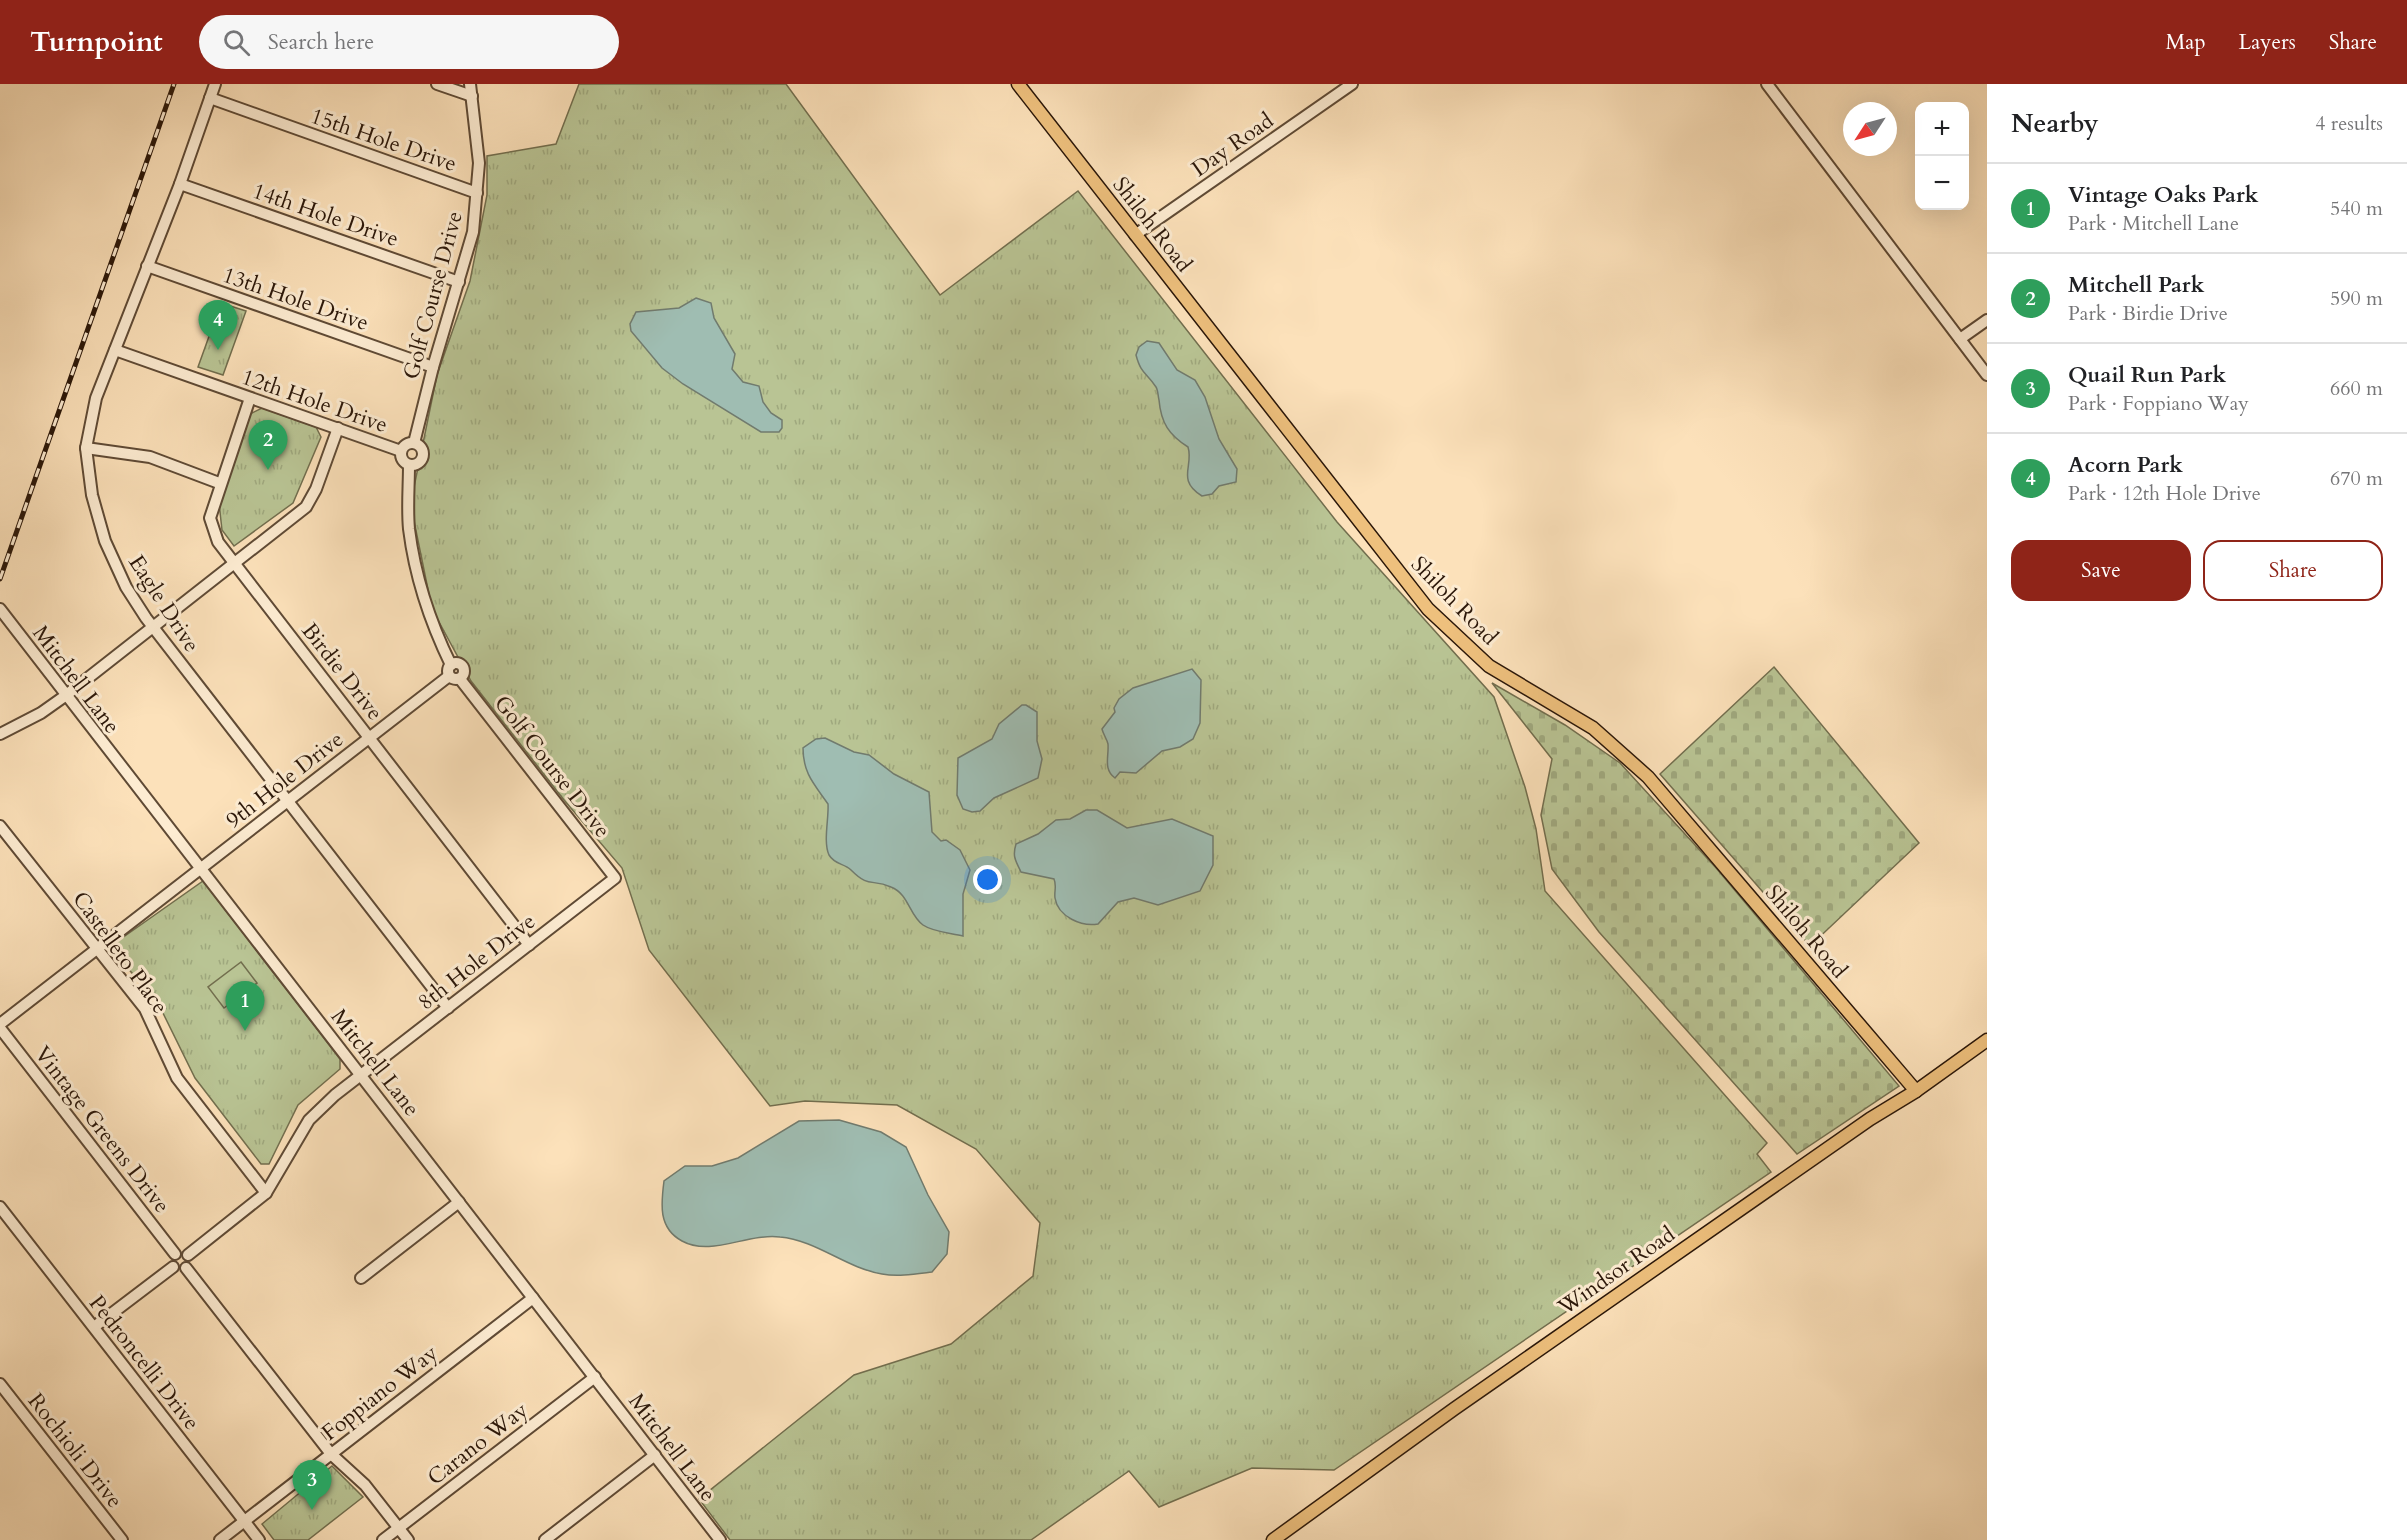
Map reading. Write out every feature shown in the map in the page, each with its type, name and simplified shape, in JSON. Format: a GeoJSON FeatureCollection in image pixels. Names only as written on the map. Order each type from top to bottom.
{"type":"FeatureCollection","features":[{"type":"Feature","properties":{"kind":"main road","name":"Shiloh Road"},"geometry":{"type":"LineString","coordinates":[[1018,84],[1428,609],[1490,666],[1593,728],[1648,777],[1916,1091]]}},
{"type":"Feature","properties":{"kind":"main road","name":"Windsor Road"},"geometry":{"type":"LineString","coordinates":[[1273,1540],[1464,1402],[1987,1040]]}},
{"type":"Feature","properties":{"kind":"street","name":"Eagle Drive"},"geometry":{"type":"LineString","coordinates":[[215,84],[180,184],[96,398],[86,448],[92,495],[105,542],[126,587],[153,627],[448,1008]]}},
{"type":"Feature","properties":{"kind":"street"},"geometry":{"type":"LineString","coordinates":[[437,84],[472,96]]}},
{"type":"Feature","properties":{"kind":"street","name":"Golf Course Drive"},"geometry":{"type":"LineString","coordinates":[[414,443],[433,367],[473,232],[477,193],[477,131],[470,84]]}},
{"type":"Feature","properties":{"kind":"street","name":"Day Road"},"geometry":{"type":"LineString","coordinates":[[1135,235],[1352,84]]}},
{"type":"Feature","properties":{"kind":"street"},"geometry":{"type":"LineString","coordinates":[[1767,84],[1987,375]]}},
{"type":"Feature","properties":{"kind":"street","name":"15th Hole Drive"},"geometry":{"type":"LineString","coordinates":[[210,99],[477,193]]}},
{"type":"Feature","properties":{"kind":"street","name":"14th Hole Drive"},"geometry":{"type":"LineString","coordinates":[[180,184],[459,282]]}},
{"type":"Feature","properties":{"kind":"street","name":"13th Hole Drive"},"geometry":{"type":"LineString","coordinates":[[147,266],[433,367]]}},
{"type":"Feature","properties":{"kind":"street"},"geometry":{"type":"LineString","coordinates":[[1960,339],[1987,320]]}},
{"type":"Feature","properties":{"kind":"street","name":"12th Hole Drive"},"geometry":{"type":"LineString","coordinates":[[115,350],[401,451]]}},
{"type":"Feature","properties":{"kind":"street","name":"Birdie Drive"},"geometry":{"type":"LineString","coordinates":[[250,398],[219,483],[210,518],[218,542],[529,945]]}},
{"type":"Feature","properties":{"kind":"street"},"geometry":{"type":"LineString","coordinates":[[0,734],[41,713],[65,696],[306,507],[316,489],[338,429]]}},
{"type":"Feature","properties":{"kind":"street"},"geometry":{"type":"LineString","coordinates":[[414,443],[421,447],[422,458],[417,464],[409,465],[402,459],[401,451],[407,444],[414,443]]}},
{"type":"Feature","properties":{"kind":"street"},"geometry":{"type":"LineString","coordinates":[[86,448],[150,456],[219,483]]}},
{"type":"Feature","properties":{"kind":"street","name":"Golf Course Drive"},"geometry":{"type":"LineString","coordinates":[[409,465],[409,527],[418,579],[432,622],[453,673],[615,878]]}},
{"type":"Feature","properties":{"kind":"street","name":"Mitchell Lane"},"geometry":{"type":"LineString","coordinates":[[0,609],[65,696],[655,1455],[714,1538]]}},
{"type":"Feature","properties":{"kind":"street","name":"9th Hole Drive"},"geometry":{"type":"LineString","coordinates":[[0,1026],[453,673]]}},
{"type":"Feature","properties":{"kind":"street","name":"Castelleto Place"},"geometry":{"type":"LineString","coordinates":[[0,826],[145,1009],[177,1078],[266,1193]]}},
{"type":"Feature","properties":{"kind":"street","name":"8th Hole Drive"},"geometry":{"type":"LineString","coordinates":[[266,1193],[309,1120],[360,1075],[615,878]]}},
{"type":"Feature","properties":{"kind":"street","name":"Vintage Greens Drive"},"geometry":{"type":"LineString","coordinates":[[0,1026],[175,1254]]}},
{"type":"Feature","properties":{"kind":"street"},"geometry":{"type":"LineString","coordinates":[[188,1255],[266,1193]]}},
{"type":"Feature","properties":{"kind":"street"},"geometry":{"type":"LineString","coordinates":[[361,1278],[459,1203]]}},
{"type":"Feature","properties":{"kind":"street","name":"Pedroncelli Drive"},"geometry":{"type":"LineString","coordinates":[[0,1207],[259,1540]]}},
{"type":"Feature","properties":{"kind":"street"},"geometry":{"type":"LineString","coordinates":[[173,1267],[171,1261],[175,1254],[183,1252],[188,1255],[190,1261],[186,1269]]}},
{"type":"Feature","properties":{"kind":"street"},"geometry":{"type":"LineString","coordinates":[[94,1327],[173,1267]]}},
{"type":"Feature","properties":{"kind":"street"},"geometry":{"type":"LineString","coordinates":[[173,1267],[186,1269]]}},
{"type":"Feature","properties":{"kind":"street"},"geometry":{"type":"LineString","coordinates":[[186,1269],[331,1454],[365,1485],[408,1540]]}},
{"type":"Feature","properties":{"kind":"street","name":"Foppiano Way"},"geometry":{"type":"LineString","coordinates":[[220,1540],[533,1298]]}},
{"type":"Feature","properties":{"kind":"street","name":"Carano Way"},"geometry":{"type":"LineString","coordinates":[[383,1540],[595,1377]]}},
{"type":"Feature","properties":{"kind":"street","name":"Rochioli Drive"},"geometry":{"type":"LineString","coordinates":[[0,1384],[122,1540]]}},
{"type":"Feature","properties":{"kind":"street"},"geometry":{"type":"LineString","coordinates":[[545,1540],[655,1455]]}},
{"type":"Feature","properties":{"kind":"green space"},"geometry":{"type":"Polygon","coordinates":[[[579,84],[786,84],[940,295],[1078,191],[1337,522],[1494,697],[1525,787],[1536,829],[1545,891],[1767,1143],[1757,1154],[1771,1172],[1334,1470],[1252,1468],[1159,1507],[1129,1471],[1031,1540],[730,1540],[699,1499],[854,1375],[951,1344],[1033,1276],[1040,1223],[976,1149],[897,1105],[805,1101],[770,1106],[649,950],[622,868],[564,800],[471,681],[432,609],[414,521],[414,487],[437,375],[470,281],[487,195],[487,156],[556,144],[579,84]]]}},
{"type":"Feature","properties":{"kind":"green space"},"geometry":{"type":"Polygon","coordinates":[[[221,303],[246,311],[223,375],[198,367],[221,303]]]}},
{"type":"Feature","properties":{"kind":"green space"},"geometry":{"type":"Polygon","coordinates":[[[262,408],[316,427],[321,437],[293,503],[234,546],[222,530],[219,503],[248,415],[262,408]]]}},
{"type":"Feature","properties":{"kind":"green space"},"geometry":{"type":"Polygon","coordinates":[[[1774,667],[1919,843],[1810,946],[1660,774],[1774,667]]]}},
{"type":"Feature","properties":{"kind":"green space"},"geometry":{"type":"Polygon","coordinates":[[[1492,683],[1565,725],[1620,763],[1717,869],[1899,1086],[1797,1154],[1599,932],[1552,869],[1541,815],[1552,759],[1492,683]]]}},
{"type":"Feature","properties":{"kind":"green space"},"geometry":{"type":"Polygon","coordinates":[[[203,881],[340,1059],[340,1069],[298,1105],[269,1164],[261,1164],[195,1078],[158,1003],[112,950],[115,943],[203,881]]]}},
{"type":"Feature","properties":{"kind":"green space"},"geometry":{"type":"Polygon","coordinates":[[[241,962],[257,983],[224,1008],[208,987],[241,962]]]}},
{"type":"Feature","properties":{"kind":"green space"},"geometry":{"type":"Polygon","coordinates":[[[332,1466],[363,1497],[308,1540],[274,1540],[262,1524],[332,1466]]]}},
{"type":"Feature","properties":{"kind":"water"},"geometry":{"type":"Polygon","coordinates":[[[696,298],[711,303],[714,318],[735,354],[732,369],[743,382],[759,386],[763,402],[771,413],[782,420],[782,428],[779,432],[761,432],[683,384],[662,368],[631,331],[630,324],[636,312],[679,308],[696,298]]]}},
{"type":"Feature","properties":{"kind":"water"},"geometry":{"type":"Polygon","coordinates":[[[1147,341],[1159,343],[1177,370],[1195,380],[1205,397],[1219,439],[1237,469],[1236,482],[1219,486],[1212,494],[1202,496],[1190,484],[1188,447],[1167,428],[1157,388],[1142,370],[1136,355],[1139,347],[1147,341]]]}},
{"type":"Feature","properties":{"kind":"water"},"geometry":{"type":"Polygon","coordinates":[[[1192,669],[1201,680],[1200,723],[1193,739],[1180,747],[1162,751],[1136,773],[1120,772],[1115,778],[1109,771],[1108,744],[1102,729],[1115,712],[1114,708],[1119,699],[1133,688],[1192,669]]]}},
{"type":"Feature","properties":{"kind":"water"},"geometry":{"type":"Polygon","coordinates":[[[1022,705],[1037,712],[1037,741],[1042,759],[1038,778],[994,798],[980,811],[972,812],[963,809],[957,795],[958,758],[992,739],[999,724],[1022,705]]]}},
{"type":"Feature","properties":{"kind":"water"},"geometry":{"type":"Polygon","coordinates":[[[825,738],[854,752],[869,755],[894,774],[929,792],[932,832],[941,841],[946,840],[960,850],[970,870],[963,894],[963,936],[937,931],[923,925],[897,890],[884,884],[862,879],[834,861],[829,855],[826,837],[828,804],[807,772],[803,748],[816,739],[825,738]]]}},
{"type":"Feature","properties":{"kind":"water"},"geometry":{"type":"Polygon","coordinates":[[[1086,810],[1097,810],[1127,828],[1172,819],[1213,836],[1213,865],[1200,891],[1158,905],[1134,898],[1118,902],[1098,924],[1085,924],[1066,915],[1057,905],[1054,879],[1021,872],[1014,852],[1016,844],[1038,834],[1056,820],[1070,819],[1086,810]]]}},
{"type":"Feature","properties":{"kind":"water"},"geometry":{"type":"Polygon","coordinates":[[[839,1120],[881,1132],[906,1147],[928,1195],[949,1232],[947,1254],[932,1272],[882,1274],[856,1266],[806,1243],[780,1237],[755,1238],[705,1247],[682,1241],[669,1229],[662,1207],[664,1181],[685,1166],[712,1166],[738,1158],[799,1121],[839,1120]]]}},
{"type":"Feature","properties":{"kind":"railway"},"geometry":{"type":"LineString","coordinates":[[0,579],[174,84]]}},
{"type":"Feature","properties":{"kind":"place","name":"Acorn Park"},"geometry":{"type":"Point","coordinates":[218,350]}},
{"type":"Feature","properties":{"kind":"place","name":"Mitchell Park"},"geometry":{"type":"Point","coordinates":[268,470]}},
{"type":"Feature","properties":{"kind":"place","name":"Vintage Oaks Park"},"geometry":{"type":"Point","coordinates":[245,1031]}},
{"type":"Feature","properties":{"kind":"place","name":"Quail Run Park"},"geometry":{"type":"Point","coordinates":[312,1510]}}]}
